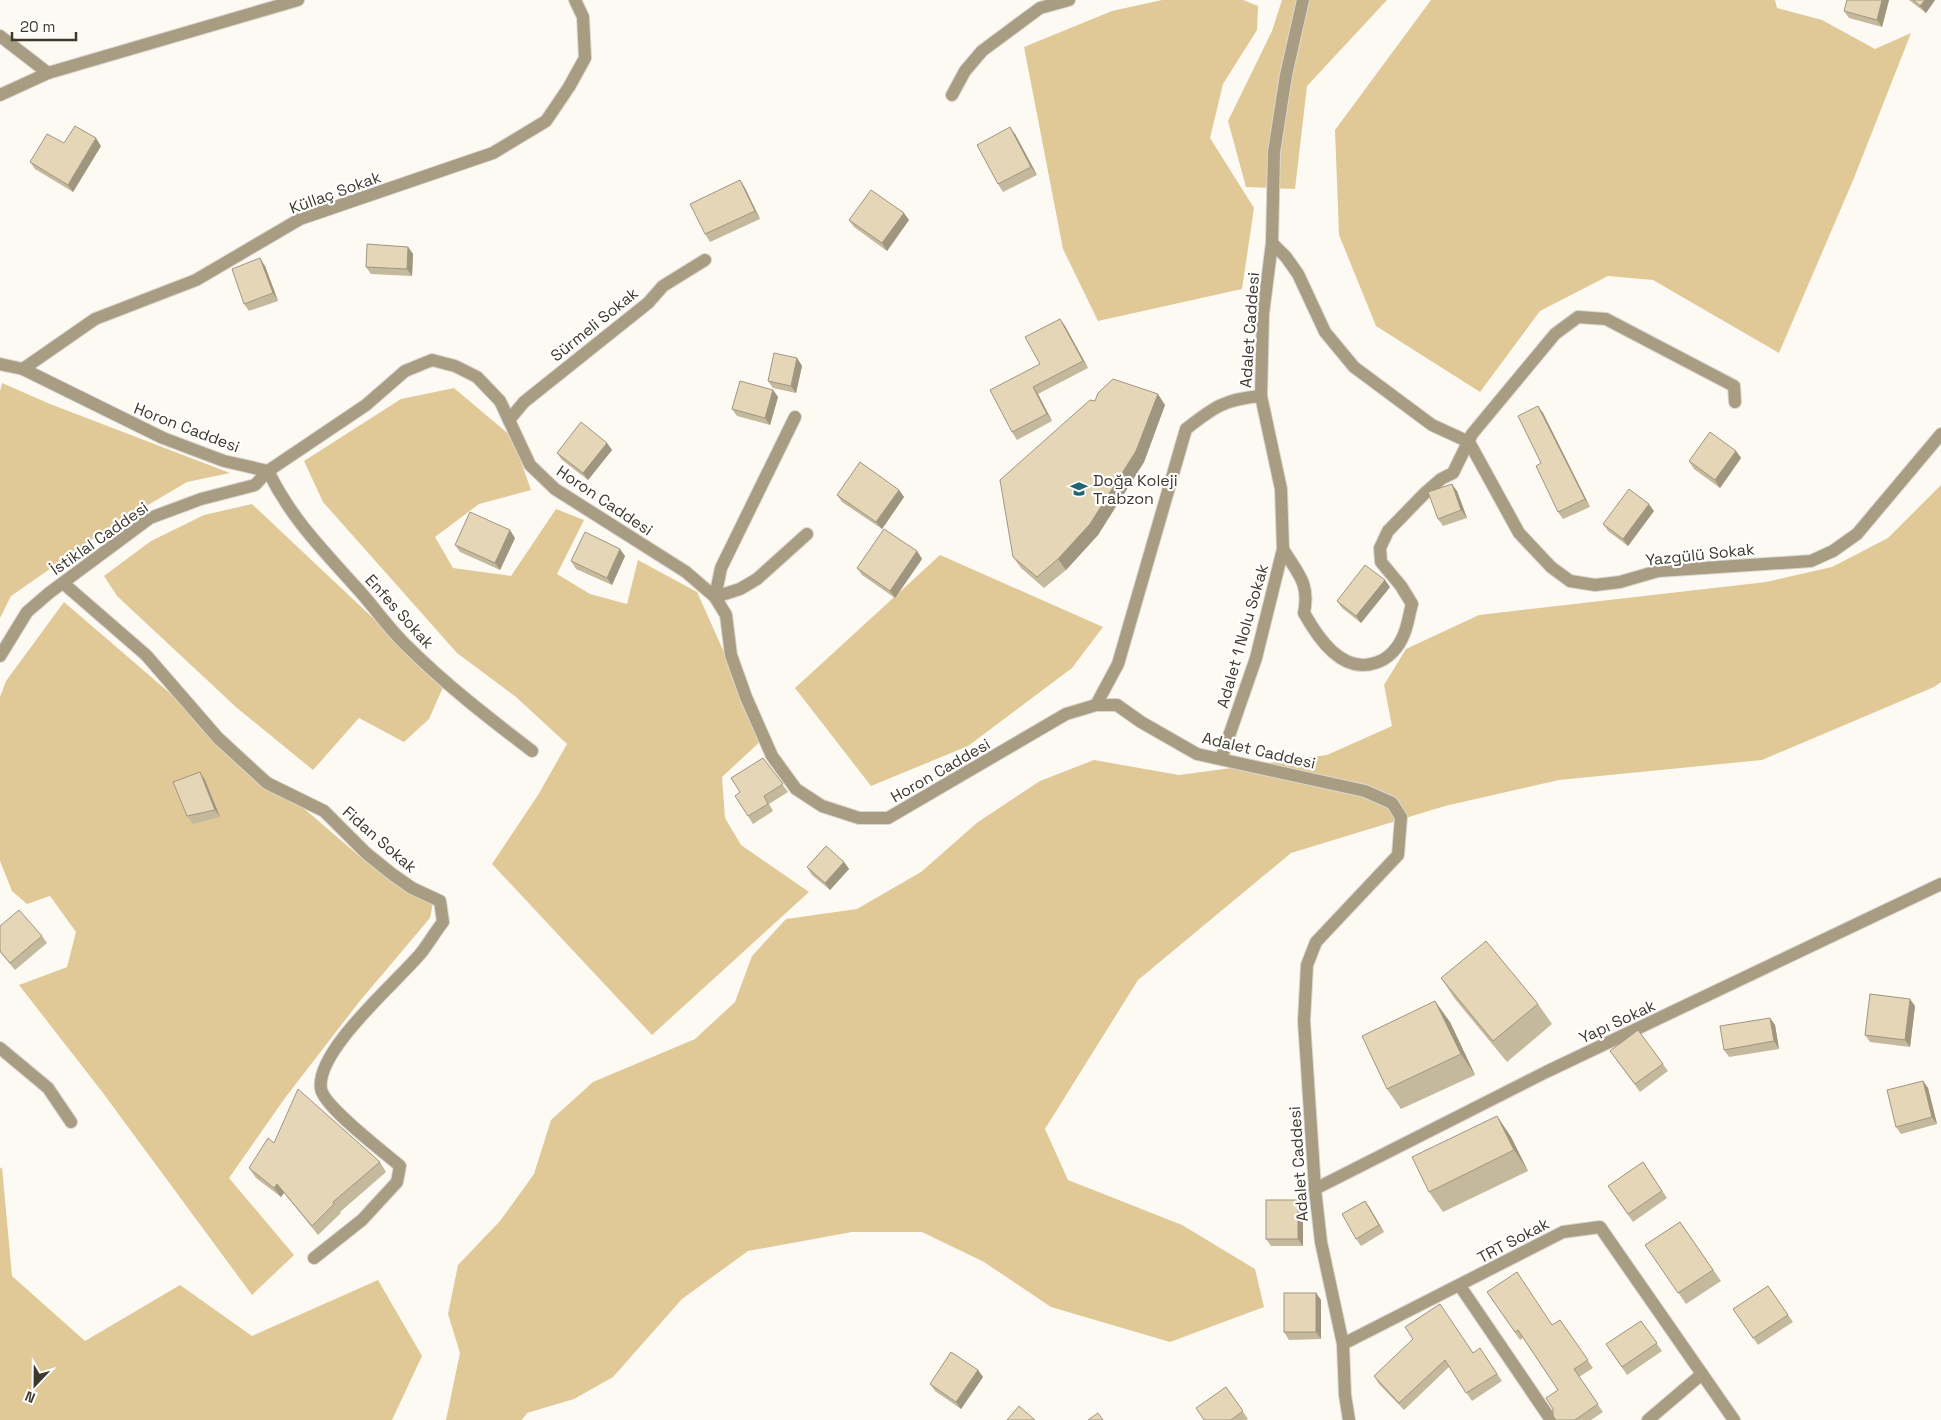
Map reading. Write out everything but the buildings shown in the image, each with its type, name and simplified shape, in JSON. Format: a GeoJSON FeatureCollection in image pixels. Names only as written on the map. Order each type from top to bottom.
{"type":"FeatureCollection","features":[{"type":"Feature","properties":{"kind":"street"},"geometry":{"type":"LineString","coordinates":[[0,95],[48,73],[298,0]]}},
{"type":"Feature","properties":{"kind":"street","name":"Küllaç Sokak"},"geometry":{"type":"LineString","coordinates":[[23,370],[95,319],[196,280],[300,219],[493,153],[546,121],[569,87],[585,58],[583,17],[575,0]]}},
{"type":"Feature","properties":{"kind":"street"},"geometry":{"type":"LineString","coordinates":[[952,95],[965,71],[982,51],[1040,8],[1070,0]]}},
{"type":"Feature","properties":{"kind":"street","name":"Adalet Caddesi"},"geometry":{"type":"LineString","coordinates":[[1303,0],[1286,75],[1274,152],[1272,243],[1263,314],[1262,396],[1236,398],[1214,408],[1186,428],[1118,664],[1096,705],[1117,705],[1140,722],[1197,754],[1365,791],[1392,803],[1401,817],[1398,855],[1316,942],[1307,965],[1304,1021],[1315,1189],[1321,1242],[1343,1344],[1345,1395],[1349,1420]]}},
{"type":"Feature","properties":{"kind":"street"},"geometry":{"type":"LineString","coordinates":[[0,36],[48,73]]}},
{"type":"Feature","properties":{"kind":"street"},"geometry":{"type":"LineString","coordinates":[[1272,243],[1286,257],[1298,274],[1325,332],[1354,367],[1432,425],[1469,442]]}},
{"type":"Feature","properties":{"kind":"street","name":"Sürmeli Sokak"},"geometry":{"type":"LineString","coordinates":[[509,420],[524,402],[648,303],[663,286],[705,260]]}},
{"type":"Feature","properties":{"kind":"street","name":"Adalet 1 Nolu Sokak"},"geometry":{"type":"LineString","coordinates":[[1283,550],[1303,580],[1307,596],[1304,613],[1332,652],[1349,663],[1364,667],[1382,661],[1396,650],[1405,634],[1412,604],[1401,586],[1381,562],[1380,548],[1388,531],[1425,493],[1441,479],[1453,473],[1472,434],[1555,334],[1578,317],[1606,319],[1734,386],[1736,402]]}},
{"type":"Feature","properties":{"kind":"street","name":"Horon Caddesi"},"geometry":{"type":"LineString","coordinates":[[0,364],[23,370],[163,438],[224,461],[268,471],[366,405],[405,371],[432,360],[455,366],[478,377],[500,401],[530,465],[555,489],[686,572],[715,597],[726,615],[732,655],[746,697],[772,756],[796,789],[822,806],[859,818],[888,818],[1066,714],[1096,705]]}},
{"type":"Feature","properties":{"kind":"street","name":"Adalet 1 Nolu Sokak"},"geometry":{"type":"LineString","coordinates":[[1221,759],[1256,658],[1283,550],[1281,489],[1262,396]]}},
{"type":"Feature","properties":{"kind":"street"},"geometry":{"type":"LineString","coordinates":[[795,417],[721,568],[715,597],[740,589],[757,578],[807,534]]}},
{"type":"Feature","properties":{"kind":"street","name":"Yazgülü Sokak"},"geometry":{"type":"LineString","coordinates":[[1469,442],[1519,533],[1551,567],[1570,581],[1595,585],[1620,582],[1658,571],[1811,561],[1832,551],[1857,534],[1941,434]]}},
{"type":"Feature","properties":{"kind":"street","name":"İstiklal Caddesi"},"geometry":{"type":"LineString","coordinates":[[0,656],[27,612],[150,518],[201,499],[255,485],[268,471]]}},
{"type":"Feature","properties":{"kind":"street","name":"Enfes Sokak"},"geometry":{"type":"LineString","coordinates":[[268,471],[280,494],[300,524],[406,645],[471,705],[532,751]]}},
{"type":"Feature","properties":{"kind":"street","name":"Fidan Sokak"},"geometry":{"type":"LineString","coordinates":[[63,583],[146,655],[218,738],[267,783],[324,811],[366,853],[392,874],[412,888],[440,901],[443,922],[421,952],[338,1042],[324,1069],[321,1089],[329,1105],[400,1166],[397,1182],[362,1220],[314,1258]]}},
{"type":"Feature","properties":{"kind":"street","name":"Yapı Sokak"},"geometry":{"type":"LineString","coordinates":[[1315,1189],[1546,1072],[1939,890]]}},
{"type":"Feature","properties":{"kind":"street"},"geometry":{"type":"LineString","coordinates":[[0,1048],[48,1088],[71,1122]]}},
{"type":"Feature","properties":{"kind":"street","name":"TRT Sokak"},"geometry":{"type":"LineString","coordinates":[[1343,1344],[1563,1232],[1600,1227],[1734,1420]]}},
{"type":"Feature","properties":{"kind":"street"},"geometry":{"type":"LineString","coordinates":[[1460,1286],[1551,1420]]}},
{"type":"Feature","properties":{"kind":"street"},"geometry":{"type":"LineString","coordinates":[[1648,1420],[1702,1374]]}},
{"type":"Feature","properties":{"kind":"shaded area"},"geometry":{"type":"Polygon","coordinates":[[[1162,0],[1243,0],[1258,6],[1257,30],[1223,84],[1210,138],[1254,208],[1242,289],[1098,321],[1063,249],[1024,47],[1112,11],[1162,0]]]}},
{"type":"Feature","properties":{"kind":"shaded area"},"geometry":{"type":"Polygon","coordinates":[[[1282,0],[1387,0],[1307,86],[1295,189],[1246,187],[1228,121],[1272,31],[1282,0]]]}},
{"type":"Feature","properties":{"kind":"shaded area"},"geometry":{"type":"Polygon","coordinates":[[[1431,0],[1775,0],[1777,8],[1822,20],[1875,49],[1911,33],[1854,178],[1779,353],[1653,280],[1608,276],[1540,311],[1480,392],[1376,326],[1339,235],[1335,130],[1431,0]]]}},
{"type":"Feature","properties":{"kind":"shaded area"},"geometry":{"type":"Polygon","coordinates":[[[2,383],[50,404],[230,473],[187,482],[109,528],[11,596],[0,618],[0,391],[2,383]]]}},
{"type":"Feature","properties":{"kind":"shaded area"},"geometry":{"type":"Polygon","coordinates":[[[454,388],[512,437],[531,490],[479,504],[435,537],[453,568],[511,576],[556,509],[584,520],[557,574],[590,594],[627,604],[638,560],[697,592],[763,739],[722,777],[725,818],[741,845],[809,892],[652,1035],[492,864],[538,795],[567,744],[516,697],[457,653],[323,502],[304,461],[401,399],[454,388]]]}},
{"type":"Feature","properties":{"kind":"shaded area"},"geometry":{"type":"Polygon","coordinates":[[[1941,485],[1941,682],[1934,687],[1762,760],[1559,780],[1445,806],[1291,853],[1138,980],[1045,1129],[1068,1180],[1182,1225],[1255,1269],[1264,1307],[1170,1342],[1051,1307],[984,1262],[922,1232],[852,1232],[748,1251],[682,1299],[613,1377],[574,1399],[527,1413],[522,1420],[446,1420],[460,1353],[448,1314],[458,1265],[500,1221],[534,1174],[551,1120],[593,1082],[695,1039],[735,1002],[752,956],[786,919],[857,909],[921,872],[978,822],[1040,781],[1094,760],[1179,775],[1327,755],[1392,726],[1384,685],[1406,649],[1479,615],[1766,582],[1832,567],[1888,538],[1941,485]]]}},
{"type":"Feature","properties":{"kind":"shaded area"},"geometry":{"type":"Polygon","coordinates":[[[252,504],[444,685],[429,719],[404,742],[359,718],[313,770],[237,708],[117,596],[104,576],[151,541],[204,515],[252,504]]]}},
{"type":"Feature","properties":{"kind":"shaded area"},"geometry":{"type":"Polygon","coordinates":[[[940,555],[1103,627],[1072,668],[968,746],[871,786],[795,688],[940,555]]]}},
{"type":"Feature","properties":{"kind":"shaded area"},"geometry":{"type":"Polygon","coordinates":[[[64,602],[365,861],[434,898],[430,918],[359,1002],[285,1098],[229,1178],[294,1255],[252,1295],[103,1093],[19,985],[67,967],[76,932],[50,896],[27,904],[12,891],[0,861],[0,697],[6,681],[64,602]]]}},
{"type":"Feature","properties":{"kind":"shaded area"},"geometry":{"type":"Polygon","coordinates":[[[2,1167],[12,1276],[85,1341],[180,1285],[252,1336],[378,1280],[422,1356],[392,1420],[0,1420],[0,1169],[2,1167]]]}},
{"type":"Feature","properties":{"kind":"place","name":"Doğa Koleji Trabzon"},"geometry":{"type":"Point","coordinates":[1079,489]}}]}
